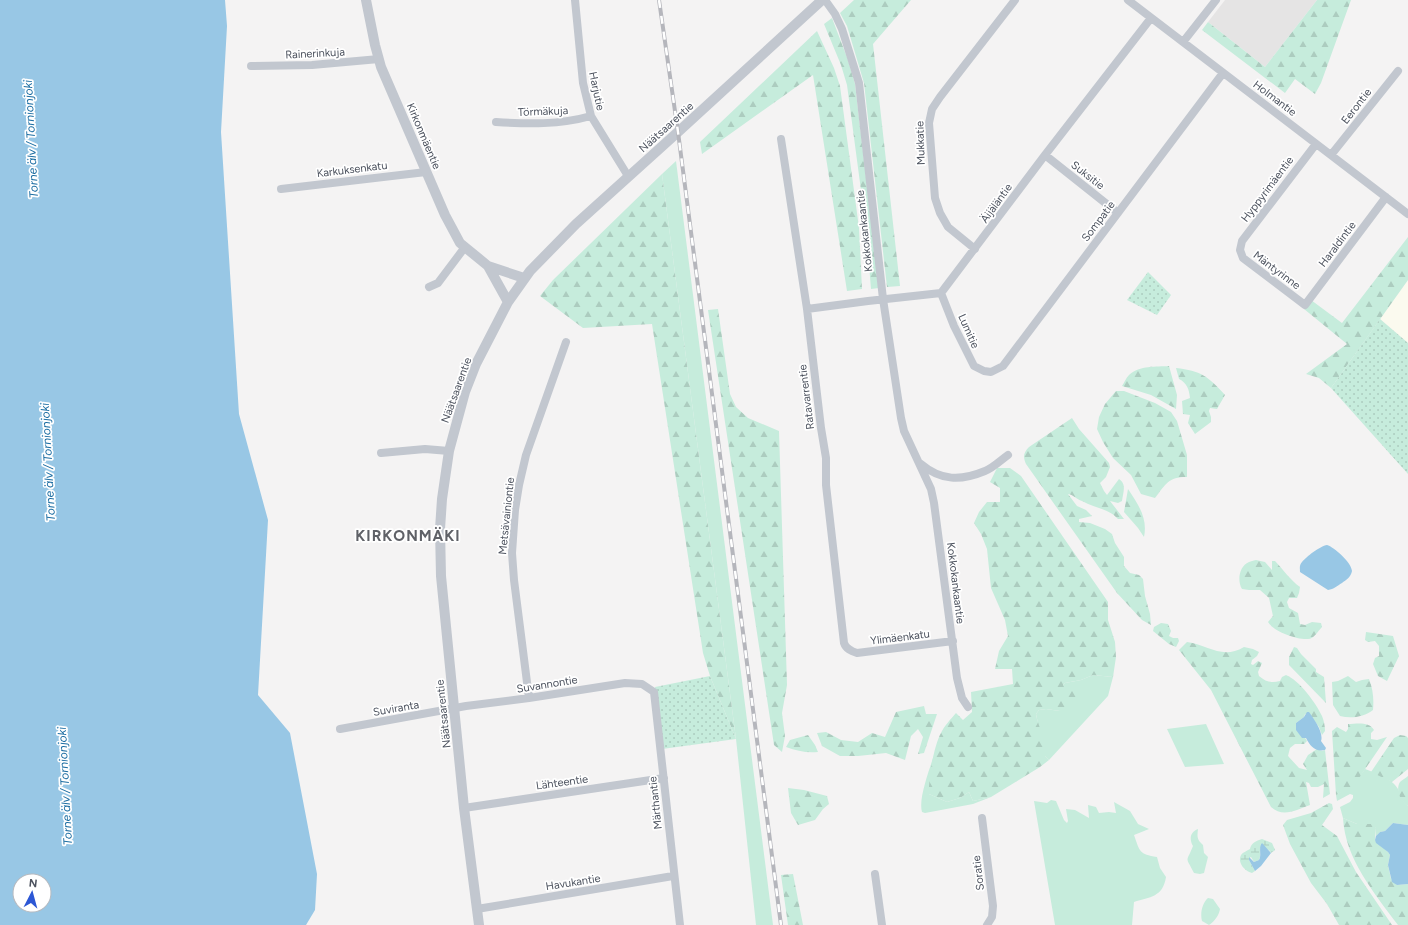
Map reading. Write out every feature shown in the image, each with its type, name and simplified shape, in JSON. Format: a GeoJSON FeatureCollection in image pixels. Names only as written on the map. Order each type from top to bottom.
{"type":"FeatureCollection","features":[{"type":"Feature","properties":{"kind":"street","name":"Kirkonmäentie"},"geometry":{"type":"LineString","coordinates":[[366,0],[381,68],[445,215],[460,243],[488,266],[524,278]]}},
{"type":"Feature","properties":{"kind":"street","name":"Harjutie"},"geometry":{"type":"LineString","coordinates":[[575,0],[583,83],[591,116],[628,176]]}},
{"type":"Feature","properties":{"kind":"street","name":"Näätsaarentie"},"geometry":{"type":"LineString","coordinates":[[479,925],[464,808],[441,576],[440,530],[449,452],[465,392],[476,364],[508,302],[524,278],[572,228],[822,0]]}},
{"type":"Feature","properties":{"kind":"street","name":"Kokkokankaantie"},"geometry":{"type":"LineString","coordinates":[[825,0],[835,14],[842,29],[859,83],[883,299],[901,418],[904,431],[931,489],[957,678],[962,698],[968,707]]}},
{"type":"Feature","properties":{"kind":"street","name":"Mukkatie"},"geometry":{"type":"LineString","coordinates":[[975,249],[948,227],[940,213],[935,198],[929,123],[932,108],[1015,0]]}},
{"type":"Feature","properties":{"kind":"street","name":"Holmantie"},"geometry":{"type":"LineString","coordinates":[[1128,0],[1407,212]]}},
{"type":"Feature","properties":{"kind":"street"},"geometry":{"type":"LineString","coordinates":[[1183,42],[1216,0]]}},
{"type":"Feature","properties":{"kind":"street","name":"Äijäläntie"},"geometry":{"type":"LineString","coordinates":[[941,294],[1045,155],[1151,18]]}},
{"type":"Feature","properties":{"kind":"street","name":"Rainerinkuja"},"geometry":{"type":"LineString","coordinates":[[251,66],[312,65],[379,59]]}},
{"type":"Feature","properties":{"kind":"street","name":"Eerontie"},"geometry":{"type":"LineString","coordinates":[[1331,155],[1398,71]]}},
{"type":"Feature","properties":{"kind":"street","name":"Sompatie"},"geometry":{"type":"LineString","coordinates":[[984,371],[997,370],[1003,366],[1223,73]]}},
{"type":"Feature","properties":{"kind":"street","name":"Törmäkuja"},"geometry":{"type":"LineString","coordinates":[[496,122],[551,123],[573,121],[591,116]]}},
{"type":"Feature","properties":{"kind":"street","name":"Ratavarrentie"},"geometry":{"type":"LineString","coordinates":[[781,139],[807,309],[826,458],[826,484],[844,643],[845,647],[850,651]]}},
{"type":"Feature","properties":{"kind":"street","name":"Hyppyrimäentie"},"geometry":{"type":"LineString","coordinates":[[1240,250],[1242,241],[1316,144]]}},
{"type":"Feature","properties":{"kind":"street","name":"Suksitie"},"geometry":{"type":"LineString","coordinates":[[1045,155],[1118,213]]}},
{"type":"Feature","properties":{"kind":"street","name":"Karkuksenkatu"},"geometry":{"type":"LineString","coordinates":[[281,189],[426,172]]}},
{"type":"Feature","properties":{"kind":"street","name":"Haraldintie"},"geometry":{"type":"LineString","coordinates":[[1305,305],[1386,197]]}},
{"type":"Feature","properties":{"kind":"street"},"geometry":{"type":"LineString","coordinates":[[429,287],[438,282],[465,248]]}},
{"type":"Feature","properties":{"kind":"street","name":"Mäntyrinne"},"geometry":{"type":"LineString","coordinates":[[1240,250],[1243,258],[1305,305]]}},
{"type":"Feature","properties":{"kind":"street","name":"Kirkonmäentie"},"geometry":{"type":"LineString","coordinates":[[488,266],[508,302]]}},
{"type":"Feature","properties":{"kind":"street"},"geometry":{"type":"LineString","coordinates":[[807,309],[883,299],[941,294]]}},
{"type":"Feature","properties":{"kind":"street","name":"Lumitie"},"geometry":{"type":"LineString","coordinates":[[941,294],[971,362],[974,366],[984,371]]}},
{"type":"Feature","properties":{"kind":"street","name":"Metsävainiontie"},"geometry":{"type":"LineString","coordinates":[[529,698],[514,580],[512,553],[515,510],[526,455],[566,342]]}},
{"type":"Feature","properties":{"kind":"street"},"geometry":{"type":"LineString","coordinates":[[382,453],[425,449],[449,452]]}},
{"type":"Feature","properties":{"kind":"street","name":"Kokkokankaantie"},"geometry":{"type":"LineString","coordinates":[[919,462],[936,474],[948,478],[962,478],[986,471],[1008,455]]}},
{"type":"Feature","properties":{"kind":"street","name":"Ylimäenkatu"},"geometry":{"type":"LineString","coordinates":[[850,651],[857,653],[953,641]]}},
{"type":"Feature","properties":{"kind":"street","name":"Suvannontie"},"geometry":{"type":"LineString","coordinates":[[455,708],[625,683],[642,684]]}},
{"type":"Feature","properties":{"kind":"street","name":"Märthantie"},"geometry":{"type":"LineString","coordinates":[[642,684],[654,692],[673,876],[680,925]]}},
{"type":"Feature","properties":{"kind":"street","name":"Suviranta"},"geometry":{"type":"LineString","coordinates":[[340,729],[455,708]]}},
{"type":"Feature","properties":{"kind":"street","name":"Lähteentie"},"geometry":{"type":"LineString","coordinates":[[464,808],[664,778]]}},
{"type":"Feature","properties":{"kind":"street","name":"Soratie"},"geometry":{"type":"LineString","coordinates":[[982,818],[993,906],[992,917],[987,925]]}},
{"type":"Feature","properties":{"kind":"street"},"geometry":{"type":"LineString","coordinates":[[874,874],[882,925]]}},
{"type":"Feature","properties":{"kind":"street","name":"Havukantie"},"geometry":{"type":"LineString","coordinates":[[477,909],[673,876]]}},
{"type":"Feature","properties":{"kind":"shaded area"},"geometry":{"type":"Polygon","coordinates":[[[1225,0],[1317,0],[1265,67],[1208,22],[1225,0]]]}},
{"type":"Feature","properties":{"kind":"shaded area"},"geometry":{"type":"Polygon","coordinates":[[[1408,280],[1408,343],[1380,319],[1408,280]]]}},
{"type":"Feature","properties":{"kind":"green space"},"geometry":{"type":"Polygon","coordinates":[[[854,0],[911,0],[873,44],[900,286],[887,287],[864,83],[847,26],[840,13],[854,0]]]}},
{"type":"Feature","properties":{"kind":"green space"},"geometry":{"type":"Polygon","coordinates":[[[1317,0],[1351,0],[1321,83],[1315,94],[1295,79],[1285,93],[1202,30],[1208,22],[1265,67],[1317,0]]]}},
{"type":"Feature","properties":{"kind":"green space"},"geometry":{"type":"Polygon","coordinates":[[[832,18],[848,60],[855,84],[879,288],[871,289],[866,228],[847,85],[841,65],[824,24],[832,18]]]}},
{"type":"Feature","properties":{"kind":"green space"},"geometry":{"type":"Polygon","coordinates":[[[817,31],[834,68],[840,86],[859,228],[862,289],[847,291],[813,75],[702,154],[700,142],[817,31]]]}},
{"type":"Feature","properties":{"kind":"green space"},"geometry":{"type":"Polygon","coordinates":[[[676,161],[773,925],[756,925],[736,739],[662,174],[676,161]]]}},
{"type":"Feature","properties":{"kind":"green space"},"geometry":{"type":"Polygon","coordinates":[[[662,174],[736,739],[710,676],[703,653],[652,324],[583,328],[540,296],[553,280],[662,174]]]}},
{"type":"Feature","properties":{"kind":"green space"},"geometry":{"type":"Polygon","coordinates":[[[1408,237],[1408,280],[1331,388],[1319,378],[1306,374],[1347,344],[1304,309],[1311,300],[1342,323],[1408,237]]]}},
{"type":"Feature","properties":{"kind":"green space"},"geometry":{"type":"Polygon","coordinates":[[[1148,272],[1171,295],[1157,315],[1127,300],[1148,272]]]}},
{"type":"Feature","properties":{"kind":"green space"},"geometry":{"type":"Polygon","coordinates":[[[718,309],[730,394],[736,407],[748,418],[779,431],[787,685],[782,713],[785,736],[782,752],[774,745],[708,310],[718,309]]]}},
{"type":"Feature","properties":{"kind":"green space"},"geometry":{"type":"Polygon","coordinates":[[[1380,319],[1408,343],[1408,474],[1331,388],[1380,319]]]}},
{"type":"Feature","properties":{"kind":"green space"},"geometry":{"type":"Polygon","coordinates":[[[1169,366],[1177,395],[1176,409],[1151,395],[1122,386],[1129,375],[1133,372],[1148,367],[1169,366]]]}},
{"type":"Feature","properties":{"kind":"green space"},"geometry":{"type":"Polygon","coordinates":[[[1176,368],[1192,371],[1204,376],[1214,383],[1225,395],[1217,409],[1210,408],[1209,411],[1211,422],[1195,434],[1188,423],[1190,415],[1183,414],[1182,401],[1190,398],[1190,395],[1186,384],[1179,379],[1176,368]]]}},
{"type":"Feature","properties":{"kind":"green space"},"geometry":{"type":"Polygon","coordinates":[[[1116,391],[1124,391],[1155,403],[1171,412],[1177,421],[1187,455],[1187,477],[1171,480],[1155,498],[1141,494],[1131,475],[1113,458],[1097,429],[1099,417],[1105,404],[1116,391]]]}},
{"type":"Feature","properties":{"kind":"green space"},"geometry":{"type":"Polygon","coordinates":[[[1072,418],[1079,429],[1109,463],[1110,467],[1106,477],[1100,483],[1107,495],[1119,479],[1123,483],[1124,489],[1122,501],[1118,503],[1110,501],[1124,519],[1118,519],[1105,510],[1068,494],[1077,506],[1086,510],[1092,516],[1079,519],[1079,522],[1090,523],[1105,529],[1112,534],[1115,543],[1124,557],[1124,566],[1130,573],[1139,575],[1143,579],[1151,625],[1142,620],[1117,593],[1025,462],[1025,453],[1029,447],[1072,418]]]}},
{"type":"Feature","properties":{"kind":"green space"},"geometry":{"type":"Polygon","coordinates":[[[997,468],[1010,468],[1021,476],[1108,602],[1108,620],[1115,642],[1116,657],[1113,677],[1093,675],[1081,680],[1065,683],[1063,685],[1064,687],[1083,689],[1073,703],[1060,711],[1046,709],[1039,710],[1036,714],[1047,750],[1045,756],[1049,760],[991,797],[973,801],[969,792],[960,798],[947,802],[929,794],[929,780],[932,763],[938,738],[942,730],[956,713],[963,720],[972,712],[971,692],[1013,684],[1012,669],[995,669],[999,651],[1008,636],[1005,620],[991,588],[987,549],[981,534],[974,523],[979,512],[987,502],[1000,502],[1000,488],[990,482],[997,468]]]}},
{"type":"Feature","properties":{"kind":"green space"},"geometry":{"type":"Polygon","coordinates":[[[1128,489],[1139,506],[1143,517],[1145,524],[1144,537],[1124,512],[1128,489]]]}},
{"type":"Feature","properties":{"kind":"green space"},"geometry":{"type":"Polygon","coordinates":[[[1256,560],[1265,562],[1272,570],[1272,561],[1275,561],[1300,587],[1297,598],[1289,598],[1287,602],[1289,608],[1298,613],[1300,624],[1305,625],[1312,622],[1321,623],[1322,627],[1312,638],[1298,638],[1275,629],[1268,622],[1273,616],[1269,598],[1260,590],[1242,589],[1239,578],[1241,570],[1246,564],[1256,560]]]}},
{"type":"Feature","properties":{"kind":"green space"},"geometry":{"type":"Polygon","coordinates":[[[1161,623],[1168,624],[1171,631],[1169,636],[1178,638],[1179,641],[1176,647],[1169,644],[1153,631],[1154,627],[1161,623]]]}},
{"type":"Feature","properties":{"kind":"green space"},"geometry":{"type":"Polygon","coordinates":[[[1366,632],[1393,636],[1399,656],[1387,681],[1378,676],[1373,664],[1375,658],[1379,656],[1379,646],[1375,641],[1368,642],[1365,640],[1366,632]]]}},
{"type":"Feature","properties":{"kind":"green space"},"geometry":{"type":"Polygon","coordinates":[[[1187,642],[1222,652],[1236,651],[1244,647],[1253,649],[1259,652],[1252,660],[1251,664],[1253,665],[1258,661],[1262,663],[1258,672],[1259,676],[1269,682],[1277,682],[1286,675],[1302,687],[1322,716],[1325,731],[1322,735],[1319,727],[1311,716],[1305,714],[1304,717],[1296,723],[1307,741],[1304,744],[1295,744],[1290,748],[1288,756],[1299,768],[1307,770],[1303,764],[1308,755],[1317,749],[1322,751],[1325,750],[1330,794],[1323,798],[1324,784],[1318,787],[1311,787],[1309,783],[1306,782],[1310,805],[1285,813],[1271,807],[1211,690],[1179,650],[1187,642]]]}},
{"type":"Feature","properties":{"kind":"green space"},"geometry":{"type":"Polygon","coordinates":[[[1294,647],[1297,648],[1316,669],[1316,672],[1324,677],[1326,703],[1289,665],[1289,657],[1294,647]]]}},
{"type":"Feature","properties":{"kind":"green space"},"geometry":{"type":"Polygon","coordinates":[[[1093,675],[1113,677],[1108,696],[1049,760],[1045,756],[1036,714],[1039,710],[1046,709],[1060,711],[1063,685],[1065,683],[1081,680],[1093,675]]]}},
{"type":"Feature","properties":{"kind":"green space"},"geometry":{"type":"Polygon","coordinates":[[[710,676],[736,739],[662,749],[655,687],[710,676]]]}},
{"type":"Feature","properties":{"kind":"green space"},"geometry":{"type":"Polygon","coordinates":[[[1348,676],[1356,682],[1369,679],[1372,690],[1373,710],[1357,717],[1340,716],[1333,705],[1332,682],[1348,676]]]}},
{"type":"Feature","properties":{"kind":"green space"},"geometry":{"type":"Polygon","coordinates":[[[924,706],[926,714],[937,714],[924,753],[918,754],[923,737],[918,729],[911,736],[905,760],[886,753],[840,756],[822,746],[817,733],[826,732],[841,740],[858,742],[872,733],[885,737],[896,712],[924,706]]]}},
{"type":"Feature","properties":{"kind":"green space"},"geometry":{"type":"Polygon","coordinates":[[[1206,724],[1224,764],[1185,767],[1167,729],[1206,724]]]}},
{"type":"Feature","properties":{"kind":"green space"},"geometry":{"type":"Polygon","coordinates":[[[1348,724],[1369,725],[1374,730],[1371,733],[1371,739],[1377,740],[1387,737],[1357,781],[1348,789],[1336,795],[1332,731],[1337,727],[1346,732],[1348,729],[1348,724]]]}},
{"type":"Feature","properties":{"kind":"green space"},"geometry":{"type":"Polygon","coordinates":[[[808,735],[818,752],[794,750],[786,747],[790,740],[808,735]]]}},
{"type":"Feature","properties":{"kind":"green space"},"geometry":{"type":"Polygon","coordinates":[[[1400,735],[1408,738],[1408,769],[1392,782],[1371,772],[1394,738],[1400,735]]]}},
{"type":"Feature","properties":{"kind":"green space"},"geometry":{"type":"Polygon","coordinates":[[[934,755],[929,794],[947,802],[960,798],[969,792],[973,801],[991,797],[973,804],[925,813],[922,812],[921,806],[923,792],[934,755]]]}},
{"type":"Feature","properties":{"kind":"green space"},"geometry":{"type":"Polygon","coordinates":[[[1365,769],[1396,785],[1403,800],[1408,806],[1408,825],[1393,823],[1385,831],[1380,832],[1376,836],[1376,828],[1367,824],[1357,824],[1343,818],[1340,807],[1350,802],[1353,795],[1350,794],[1337,801],[1336,795],[1352,784],[1365,769]]]}},
{"type":"Feature","properties":{"kind":"green space"},"geometry":{"type":"Polygon","coordinates":[[[1408,776],[1408,806],[1401,799],[1398,789],[1400,782],[1408,776]]]}},
{"type":"Feature","properties":{"kind":"green space"},"geometry":{"type":"Polygon","coordinates":[[[788,788],[804,790],[827,796],[829,804],[823,809],[815,820],[798,825],[791,813],[788,788]]]}},
{"type":"Feature","properties":{"kind":"green space"},"geometry":{"type":"Polygon","coordinates":[[[1051,800],[1056,801],[1064,820],[1067,823],[1066,809],[1075,810],[1089,818],[1088,805],[1096,807],[1099,813],[1116,813],[1114,802],[1130,811],[1138,824],[1149,829],[1134,835],[1136,841],[1139,849],[1143,853],[1157,857],[1160,868],[1166,877],[1162,889],[1159,892],[1150,897],[1134,902],[1132,925],[1055,925],[1034,801],[1047,803],[1051,800]]]}},
{"type":"Feature","properties":{"kind":"green space"},"geometry":{"type":"Polygon","coordinates":[[[1329,803],[1332,804],[1333,809],[1322,825],[1337,836],[1356,872],[1392,925],[1339,925],[1327,904],[1311,883],[1290,844],[1283,825],[1287,820],[1311,813],[1329,803]]]}},
{"type":"Feature","properties":{"kind":"green space"},"geometry":{"type":"Polygon","coordinates":[[[1343,818],[1357,824],[1372,824],[1376,828],[1375,840],[1390,855],[1388,865],[1391,879],[1397,885],[1408,884],[1408,925],[1398,925],[1371,888],[1355,862],[1349,848],[1343,818]]]}},
{"type":"Feature","properties":{"kind":"green space"},"geometry":{"type":"Polygon","coordinates":[[[1198,829],[1198,838],[1203,845],[1204,853],[1208,857],[1204,873],[1200,874],[1194,873],[1188,861],[1193,846],[1191,836],[1195,830],[1198,829]]]}},
{"type":"Feature","properties":{"kind":"green space"},"geometry":{"type":"Polygon","coordinates":[[[1262,839],[1272,843],[1275,850],[1271,853],[1269,850],[1260,848],[1259,860],[1254,862],[1251,857],[1249,858],[1255,871],[1252,873],[1242,866],[1240,858],[1241,855],[1250,849],[1256,841],[1262,839]]]}},
{"type":"Feature","properties":{"kind":"green space"},"geometry":{"type":"Polygon","coordinates":[[[793,874],[803,925],[788,925],[781,875],[793,874]]]}},
{"type":"Feature","properties":{"kind":"green space"},"geometry":{"type":"Polygon","coordinates":[[[1208,898],[1213,899],[1220,909],[1216,918],[1209,925],[1202,921],[1201,915],[1203,906],[1208,898]]]}},
{"type":"Feature","properties":{"kind":"water","name":"Torne älv / Tornionjoki"},"geometry":{"type":"Polygon","coordinates":[[[0,0],[225,0],[227,26],[221,132],[239,414],[268,520],[258,695],[290,733],[317,874],[315,910],[306,925],[0,925],[0,0]]]}},
{"type":"Feature","properties":{"kind":"water"},"geometry":{"type":"Polygon","coordinates":[[[1327,545],[1342,556],[1349,564],[1352,571],[1345,581],[1328,590],[1300,572],[1301,563],[1307,557],[1327,545]]]}},
{"type":"Feature","properties":{"kind":"water"},"geometry":{"type":"Polygon","coordinates":[[[1307,712],[1309,712],[1318,726],[1322,738],[1321,741],[1326,748],[1325,750],[1313,748],[1306,738],[1302,738],[1296,730],[1296,723],[1304,717],[1307,712]]]}},
{"type":"Feature","properties":{"kind":"water"},"geometry":{"type":"Polygon","coordinates":[[[1393,823],[1408,825],[1408,884],[1397,885],[1392,882],[1388,865],[1390,855],[1376,843],[1375,840],[1376,836],[1380,832],[1385,831],[1393,823]]]}},
{"type":"Feature","properties":{"kind":"water"},"geometry":{"type":"Polygon","coordinates":[[[1262,843],[1271,853],[1255,871],[1249,857],[1254,862],[1259,860],[1260,847],[1262,843]]]}},
{"type":"Feature","properties":{"kind":"railway"},"geometry":{"type":"LineString","coordinates":[[659,0],[678,132],[781,925]]}},
{"type":"Feature","properties":{"kind":"district","name":"KIRKONMÄKI"},"geometry":{"type":"Point","coordinates":[408,536]}}]}
